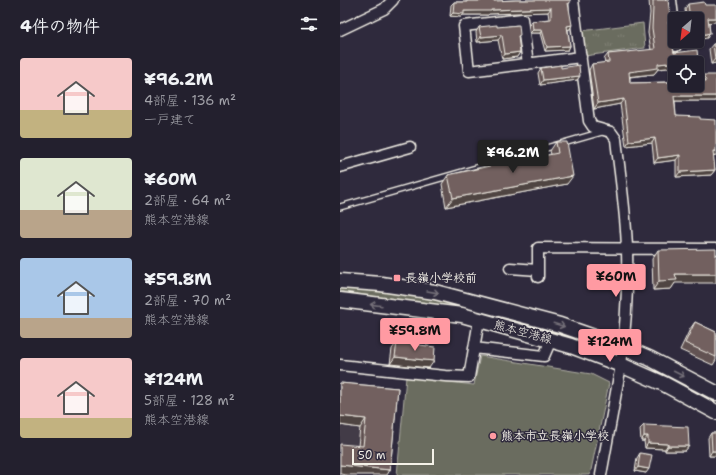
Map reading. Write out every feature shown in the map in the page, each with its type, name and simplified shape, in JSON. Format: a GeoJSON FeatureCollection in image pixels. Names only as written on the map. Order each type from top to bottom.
{"type":"FeatureCollection","features":[{"type":"Feature","properties":{"kind":"main road","name":"熊本空港線"},"geometry":{"type":"LineString","coordinates":[[340,281],[381,284],[435,292],[560,325],[623,347],[649,358],[716,393]]}},
{"type":"Feature","properties":{"kind":"main road","name":"熊本空港線"},"geometry":{"type":"LineString","coordinates":[[340,300],[462,315],[551,340],[621,365],[664,384],[716,412]]}},
{"type":"Feature","properties":{"kind":"street"},"geometry":{"type":"LineString","coordinates":[[340,30],[384,9],[393,0]]}},
{"type":"Feature","properties":{"kind":"street"},"geometry":{"type":"LineString","coordinates":[[573,0],[589,121],[593,127],[611,132],[616,139],[627,249],[626,310],[621,365],[601,475]]}},
{"type":"Feature","properties":{"kind":"street"},"geometry":{"type":"LineString","coordinates":[[671,0],[672,12]]}},
{"type":"Feature","properties":{"kind":"street"},"geometry":{"type":"LineString","coordinates":[[528,64],[522,18],[464,26],[469,71],[528,64],[581,57]]}},
{"type":"Feature","properties":{"kind":"street"},"geometry":{"type":"LineString","coordinates":[[340,167],[410,147]]}},
{"type":"Feature","properties":{"kind":"street"},"geometry":{"type":"LineString","coordinates":[[510,268],[538,273],[538,248],[716,249]]}},
{"type":"Feature","properties":{"kind":"street"},"geometry":{"type":"LineString","coordinates":[[340,365],[445,376],[469,377],[479,320]]}},
{"type":"Feature","properties":{"kind":"street"},"geometry":{"type":"LineString","coordinates":[[474,348],[544,356],[551,340]]}},
{"type":"Feature","properties":{"kind":"lane"},"geometry":{"type":"LineString","coordinates":[[340,207],[605,131]]}},
{"type":"Feature","properties":{"kind":"shaded area"},"geometry":{"type":"Polygon","coordinates":[[[340,425],[360,428],[357,455],[340,453],[340,425]]]}},
{"type":"Feature","properties":{"kind":"green space"},"geometry":{"type":"Polygon","coordinates":[[[643,23],[645,48],[584,56],[581,31],[643,23]]]}},
{"type":"Feature","properties":{"kind":"green space"},"geometry":{"type":"Polygon","coordinates":[[[340,288],[401,294],[448,302],[505,315],[585,344],[584,345],[446,308],[340,291],[340,288]]]}},
{"type":"Feature","properties":{"kind":"green space","name":"熊本市立長嶺小学校"},"geometry":{"type":"Polygon","coordinates":[[[480,356],[591,374],[609,383],[590,475],[397,475],[406,377],[474,385],[480,356]]]}},
{"type":"Feature","properties":{"kind":"building"},"geometry":{"type":"Polygon","coordinates":[[[481,0],[570,0],[570,3],[568,3],[572,25],[567,26],[570,46],[547,47],[542,30],[533,30],[532,21],[551,19],[551,8],[464,11],[464,14],[453,13],[454,2],[481,0]]]}},
{"type":"Feature","properties":{"kind":"building"},"geometry":{"type":"Polygon","coordinates":[[[653,0],[668,0],[670,12],[668,12],[668,48],[673,48],[674,53],[697,50],[698,56],[668,56],[668,63],[658,64],[658,68],[629,72],[630,83],[668,82],[668,92],[704,92],[704,81],[706,81],[704,75],[716,75],[716,96],[674,96],[676,116],[700,117],[700,119],[716,120],[716,151],[713,151],[715,170],[680,172],[680,155],[658,158],[655,138],[629,141],[624,99],[598,103],[592,64],[609,62],[608,54],[655,49],[652,28],[653,0]]]}},
{"type":"Feature","properties":{"kind":"building"},"geometry":{"type":"Polygon","coordinates":[[[704,2],[705,5],[716,5],[716,18],[708,18],[710,33],[704,34],[704,12],[689,12],[688,4],[704,2]]]}},
{"type":"Feature","properties":{"kind":"building"},"geometry":{"type":"Polygon","coordinates":[[[497,25],[497,27],[519,25],[520,35],[518,36],[520,52],[505,54],[502,35],[481,37],[479,27],[497,25]]]}},
{"type":"Feature","properties":{"kind":"building"},"geometry":{"type":"Polygon","coordinates":[[[713,44],[716,44],[715,59],[713,44]]]}},
{"type":"Feature","properties":{"kind":"building"},"geometry":{"type":"Polygon","coordinates":[[[561,65],[561,68],[579,65],[580,76],[543,80],[541,68],[561,65]]]}},
{"type":"Feature","properties":{"kind":"building"},"geometry":{"type":"Polygon","coordinates":[[[556,142],[567,142],[573,176],[453,198],[448,175],[490,166],[490,161],[497,159],[501,160],[503,164],[558,153],[556,142]]]}},
{"type":"Feature","properties":{"kind":"building"},"geometry":{"type":"Polygon","coordinates":[[[716,249],[716,274],[675,274],[677,280],[659,281],[658,250],[716,249]]]}},
{"type":"Feature","properties":{"kind":"building"},"geometry":{"type":"Polygon","coordinates":[[[695,322],[716,332],[716,357],[685,343],[695,322]]]}},
{"type":"Feature","properties":{"kind":"building"},"geometry":{"type":"Polygon","coordinates":[[[397,342],[435,347],[434,361],[395,357],[397,342]]]}},
{"type":"Feature","properties":{"kind":"building"},"geometry":{"type":"Polygon","coordinates":[[[340,383],[398,388],[390,470],[340,465],[340,444],[363,446],[366,419],[340,416],[340,383]]]}},
{"type":"Feature","properties":{"kind":"building"},"geometry":{"type":"Polygon","coordinates":[[[644,425],[688,427],[689,446],[668,446],[668,444],[648,443],[648,436],[644,436],[644,425]]]}},
{"type":"Feature","properties":{"kind":"building"},"geometry":{"type":"Polygon","coordinates":[[[711,433],[716,433],[716,451],[712,451],[711,433]]]}},
{"type":"Feature","properties":{"kind":"building"},"geometry":{"type":"Polygon","coordinates":[[[640,453],[652,455],[649,469],[638,467],[640,453]]]}},
{"type":"Feature","properties":{"kind":"place","name":"長嶺小学校前"},"geometry":{"type":"Point","coordinates":[397,278]}},
{"type":"Feature","properties":{"kind":"place","name":"熊本市立長嶺小学校"},"geometry":{"type":"Point","coordinates":[493,436]}}]}
